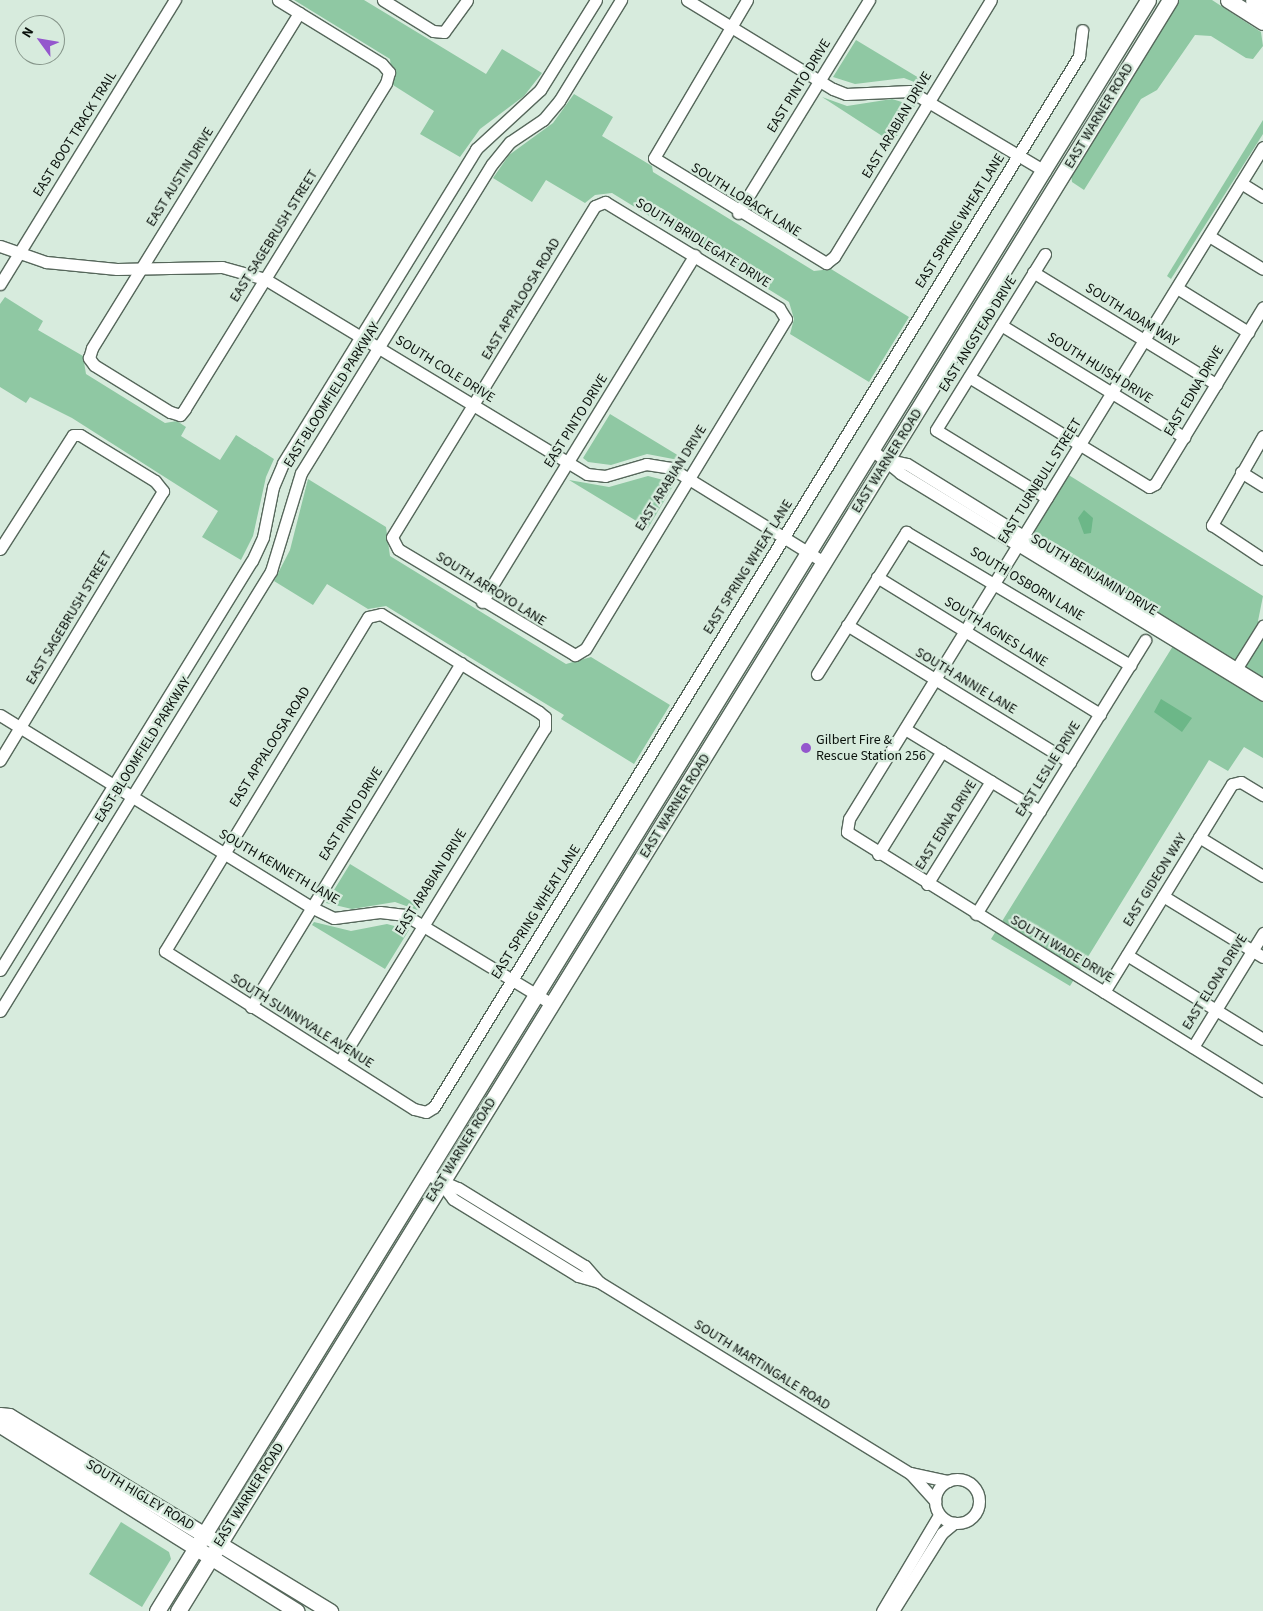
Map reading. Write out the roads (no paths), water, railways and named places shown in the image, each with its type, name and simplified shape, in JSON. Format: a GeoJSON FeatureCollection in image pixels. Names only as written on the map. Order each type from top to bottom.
{"type":"FeatureCollection","features":[{"type":"Feature","properties":{"kind":"main road","name":"EAST WARNER ROAD"},"geometry":{"type":"LineString","coordinates":[[158,1611],[1148,0]]}},
{"type":"Feature","properties":{"kind":"main road","name":"EAST WARNER ROAD"},"geometry":{"type":"LineString","coordinates":[[178,1611],[706,757],[1170,0]]}},
{"type":"Feature","properties":{"kind":"main road"},"geometry":{"type":"LineString","coordinates":[[1228,0],[1263,22]]}},
{"type":"Feature","properties":{"kind":"main road"},"geometry":{"type":"LineString","coordinates":[[1253,0],[1263,6]]}},
{"type":"Feature","properties":{"kind":"main road"},"geometry":{"type":"LineString","coordinates":[[689,747],[706,757]]}},
{"type":"Feature","properties":{"kind":"main road"},"geometry":{"type":"LineString","coordinates":[[325,1340],[340,1349]]}},
{"type":"Feature","properties":{"kind":"main road","name":"SOUTH HIGLEY ROAD"},"geometry":{"type":"LineString","coordinates":[[0,1415],[9,1416],[330,1611]]}},
{"type":"Feature","properties":{"kind":"main road","name":"SOUTH HIGLEY ROAD"},"geometry":{"type":"LineString","coordinates":[[0,1425],[298,1611]]}},
{"type":"Feature","properties":{"kind":"street","name":"EAST BOOT TRACK TRAIL"},"geometry":{"type":"LineString","coordinates":[[0,284],[175,0]]}},
{"type":"Feature","properties":{"kind":"street"},"geometry":{"type":"LineString","coordinates":[[278,0],[299,13]]}},
{"type":"Feature","properties":{"kind":"street"},"geometry":{"type":"LineString","coordinates":[[383,0],[433,31],[444,32],[467,0]]}},
{"type":"Feature","properties":{"kind":"street","name":"EAST BLOOMFIELD PARKWAY"},"geometry":{"type":"LineString","coordinates":[[0,970],[252,561],[263,537],[277,475],[476,149],[540,90],[596,0]]}},
{"type":"Feature","properties":{"kind":"street","name":"EAST BLOOMFIELD PARKWAY"},"geometry":{"type":"LineString","coordinates":[[2,1003],[271,571],[281,551],[294,487],[379,347],[501,152],[543,120],[559,101],[621,0]]}},
{"type":"Feature","properties":{"kind":"street"},"geometry":{"type":"LineString","coordinates":[[687,0],[820,82],[846,94],[898,88],[930,101],[1044,171]]}},
{"type":"Feature","properties":{"kind":"street"},"geometry":{"type":"LineString","coordinates":[[730,27],[747,0]]}},
{"type":"Feature","properties":{"kind":"street","name":"EAST PINTO DRIVE"},"geometry":{"type":"LineString","coordinates":[[738,213],[869,0]]}},
{"type":"Feature","properties":{"kind":"street","name":"EAST ARABIAN DRIVE"},"geometry":{"type":"LineString","coordinates":[[826,263],[834,257],[991,0]]}},
{"type":"Feature","properties":{"kind":"street","name":"EAST SAGEBRUSH STREET"},"geometry":{"type":"LineString","coordinates":[[180,415],[386,83],[389,72],[299,13]]}},
{"type":"Feature","properties":{"kind":"street","name":"EAST AUSTIN DRIVE"},"geometry":{"type":"LineString","coordinates":[[180,415],[94,365],[89,358],[142,268],[299,13]]}},
{"type":"Feature","properties":{"kind":"street","name":"SOUTH LOBACK LANE"},"geometry":{"type":"LineString","coordinates":[[730,27],[654,158],[738,213],[826,263]]}},
{"type":"Feature","properties":{"kind":"street","name":"EAST SPRING WHEAT LANE"},"geometry":{"type":"LineString","coordinates":[[426,1112],[434,1107],[1079,56],[1082,30]]}},
{"type":"Feature","properties":{"kind":"street","name":"EAST TURNBULL STREET"},"geometry":{"type":"LineString","coordinates":[[846,832],[849,819],[1263,147]]}},
{"type":"Feature","properties":{"kind":"street"},"geometry":{"type":"LineString","coordinates":[[1241,183],[1263,197]]}},
{"type":"Feature","properties":{"kind":"street","name":"SOUTH BRIDLEGATE DRIVE"},"geometry":{"type":"LineString","coordinates":[[602,202],[695,256],[785,315]]}},
{"type":"Feature","properties":{"kind":"street","name":"EAST APPALOOSA ROAD"},"geometry":{"type":"LineString","coordinates":[[393,542],[474,405],[602,202]]}},
{"type":"Feature","properties":{"kind":"street"},"geometry":{"type":"LineString","coordinates":[[1209,236],[1263,269]]}},
{"type":"Feature","properties":{"kind":"street","name":"SOUTH COLE DRIVE"},"geometry":{"type":"LineString","coordinates":[[0,246],[18,254],[46,262],[142,268],[222,267],[265,279],[363,336],[588,474],[605,476],[657,464],[688,478],[824,562]]}},
{"type":"Feature","properties":{"kind":"street","name":"EAST ANGSTEAD DRIVE"},"geometry":{"type":"LineString","coordinates":[[1045,254],[936,430],[1047,498]]}},
{"type":"Feature","properties":{"kind":"street","name":"EAST PINTO DRIVE"},"geometry":{"type":"LineString","coordinates":[[482,602],[695,256]]}},
{"type":"Feature","properties":{"kind":"street","name":"SOUTH ADAM WAY"},"geometry":{"type":"LineString","coordinates":[[1033,272],[1216,384]]}},
{"type":"Feature","properties":{"kind":"street"},"geometry":{"type":"LineString","coordinates":[[1177,288],[1248,332]]}},
{"type":"Feature","properties":{"kind":"street","name":"EAST EDNA DRIVE"},"geometry":{"type":"LineString","coordinates":[[1080,445],[1149,488],[1156,484],[1263,307]]}},
{"type":"Feature","properties":{"kind":"street","name":"EAST ARABIAN DRIVE"},"geometry":{"type":"LineString","coordinates":[[578,655],[784,324],[785,315]]}},
{"type":"Feature","properties":{"kind":"street","name":"SOUTH HUISH DRIVE"},"geometry":{"type":"LineString","coordinates":[[1001,325],[1184,437]]}},
{"type":"Feature","properties":{"kind":"street"},"geometry":{"type":"LineString","coordinates":[[969,377],[1080,445]]}},
{"type":"Feature","properties":{"kind":"street","name":"EAST SAGEBRUSH STREET"},"geometry":{"type":"LineString","coordinates":[[0,549],[73,435],[80,435],[147,476],[162,491],[0,760]]}},
{"type":"Feature","properties":{"kind":"street"},"geometry":{"type":"LineString","coordinates":[[1263,436],[1212,524],[1263,559]]}},
{"type":"Feature","properties":{"kind":"street","name":"SOUTH BENJAMIN DRIVE"},"geometry":{"type":"LineString","coordinates":[[872,450],[888,460],[900,473],[1020,542],[1234,672],[1263,685]]}},
{"type":"Feature","properties":{"kind":"street"},"geometry":{"type":"LineString","coordinates":[[1241,472],[1263,486]]}},
{"type":"Feature","properties":{"kind":"street","name":"SOUTH OSBORN LANE"},"geometry":{"type":"LineString","coordinates":[[877,577],[906,532],[995,582],[1130,665]]}},
{"type":"Feature","properties":{"kind":"street","name":"SOUTH ARROYO LANE"},"geometry":{"type":"LineString","coordinates":[[393,542],[482,602],[567,653],[578,655]]}},
{"type":"Feature","properties":{"kind":"street"},"geometry":{"type":"LineString","coordinates":[[817,674],[877,577]]}},
{"type":"Feature","properties":{"kind":"street","name":"SOUTH AGNES LANE"},"geometry":{"type":"LineString","coordinates":[[877,577],[1100,714]]}},
{"type":"Feature","properties":{"kind":"street","name":"EAST APPALOOSA ROAD"},"geometry":{"type":"LineString","coordinates":[[165,951],[223,852],[374,614],[461,664]]}},
{"type":"Feature","properties":{"kind":"street","name":"SOUTH ANNIE LANE"},"geometry":{"type":"LineString","coordinates":[[847,626],[1070,762]]}},
{"type":"Feature","properties":{"kind":"street"},"geometry":{"type":"LineString","coordinates":[[1234,672],[1263,626]]}},
{"type":"Feature","properties":{"kind":"street","name":"EAST LESLIE DRIVE"},"geometry":{"type":"LineString","coordinates":[[976,914],[1145,640]]}},
{"type":"Feature","properties":{"kind":"street","name":"EAST PINTO DRIVE"},"geometry":{"type":"LineString","coordinates":[[251,1008],[461,664]]}},
{"type":"Feature","properties":{"kind":"street","name":"EAST ARABIAN DRIVE"},"geometry":{"type":"LineString","coordinates":[[340,1062],[422,925],[545,728],[546,718],[461,664]]}},
{"type":"Feature","properties":{"kind":"street","name":"SOUTH BENJAMIN DRIVE"},"geometry":{"type":"LineString","coordinates":[[1234,672],[1263,695]]}},
{"type":"Feature","properties":{"kind":"street","name":"SOUTH KENNETH LANE"},"geometry":{"type":"LineString","coordinates":[[0,715],[311,907],[334,918],[392,912],[422,925],[552,1004]]}},
{"type":"Feature","properties":{"kind":"street"},"geometry":{"type":"LineString","coordinates":[[905,729],[1040,811]]}},
{"type":"Feature","properties":{"kind":"street"},"geometry":{"type":"LineString","coordinates":[[878,854],[942,751]]}},
{"type":"Feature","properties":{"kind":"street","name":"EAST EDNA DRIVE"},"geometry":{"type":"LineString","coordinates":[[927,884],[991,781]]}},
{"type":"Feature","properties":{"kind":"street","name":"EAST GIDEON WAY"},"geometry":{"type":"LineString","coordinates":[[1104,992],[1232,784],[1241,782],[1263,795]]}},
{"type":"Feature","properties":{"kind":"street","name":"SOUTH WADE DRIVE"},"geometry":{"type":"LineString","coordinates":[[846,832],[878,854],[1263,1091]]}},
{"type":"Feature","properties":{"kind":"street"},"geometry":{"type":"LineString","coordinates":[[1199,837],[1263,876]]}},
{"type":"Feature","properties":{"kind":"street"},"geometry":{"type":"LineString","coordinates":[[1163,896],[1263,958]]}},
{"type":"Feature","properties":{"kind":"street","name":"EAST ELONA DRIVE"},"geometry":{"type":"LineString","coordinates":[[1193,1047],[1263,933]]}},
{"type":"Feature","properties":{"kind":"street","name":"SOUTH SUNNYVALE AVENUE"},"geometry":{"type":"LineString","coordinates":[[165,951],[251,1008],[414,1109],[426,1112]]}},
{"type":"Feature","properties":{"kind":"street"},"geometry":{"type":"LineString","coordinates":[[1127,955],[1263,1039]]}},
{"type":"Feature","properties":{"kind":"street","name":"SOUTH MARTINGALE ROAD"},"geometry":{"type":"LineString","coordinates":[[426,1174],[441,1183],[453,1199],[578,1276],[599,1282],[910,1473],[935,1501]]}},
{"type":"Feature","properties":{"kind":"street","name":"SOUTH MARTINGALE ROAD"},"geometry":{"type":"LineString","coordinates":[[910,1473],[948,1481]]}},
{"type":"Feature","properties":{"kind":"street"},"geometry":{"type":"LineString","coordinates":[[893,1611],[942,1533],[954,1523],[974,1516],[979,1502],[969,1483],[948,1481],[935,1501],[939,1514],[954,1523]]}},
{"type":"Feature","properties":{"kind":"street"},"geometry":{"type":"LineString","coordinates":[[882,1611],[939,1514]]}},
{"type":"Feature","properties":{"kind":"place","name":"Gilbert Fire & Rescue Station 256"},"geometry":{"type":"Point","coordinates":[806,748]}}]}
